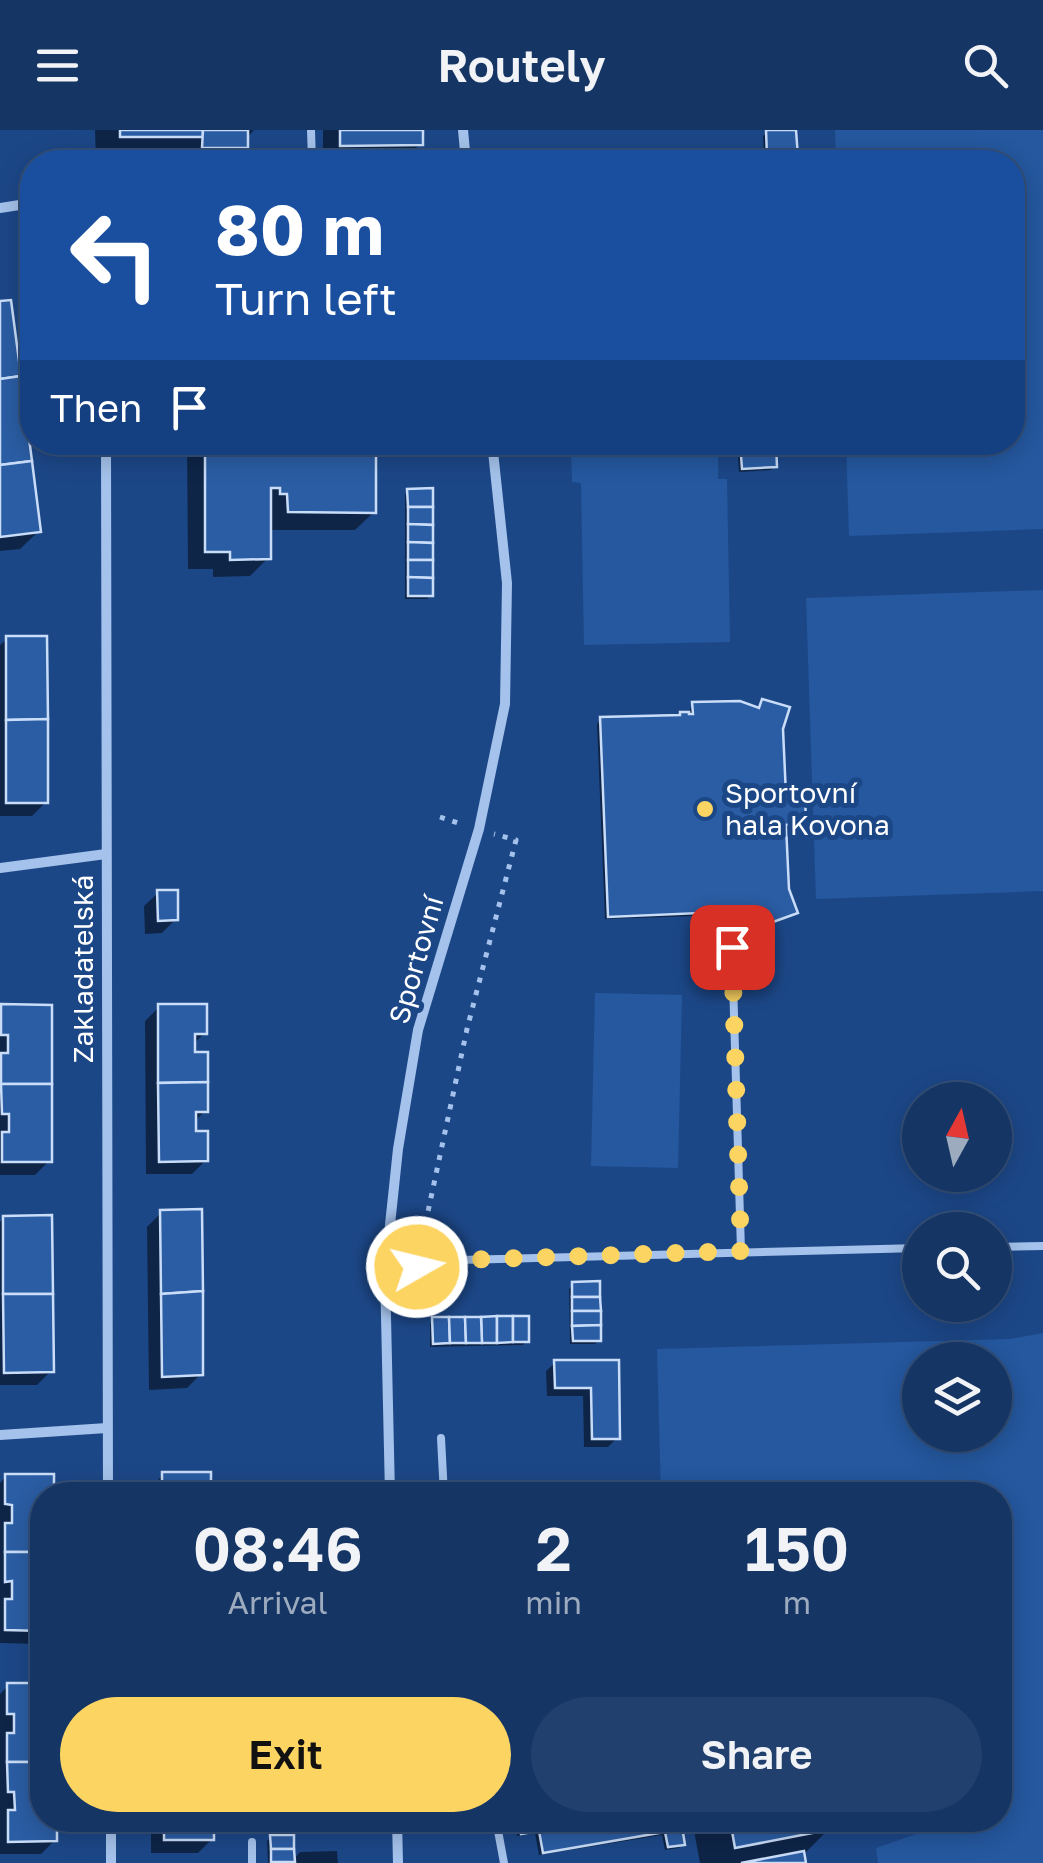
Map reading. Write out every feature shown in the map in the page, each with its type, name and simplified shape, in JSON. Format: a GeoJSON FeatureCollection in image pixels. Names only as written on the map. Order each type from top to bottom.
{"type":"FeatureCollection","features":[{"type":"Feature","properties":{"kind":"street","name":"Zakladatelská"},"geometry":{"type":"LineString","coordinates":[[106,455],[108,1482]]}},
{"type":"Feature","properties":{"kind":"street","name":"Sportovní"},"geometry":{"type":"LineString","coordinates":[[390,1482],[385,1272],[398,1148],[418,1030],[479,830],[506,704],[507,583],[493,455]]}},
{"type":"Feature","properties":{"kind":"street"},"geometry":{"type":"LineString","coordinates":[[0,868],[106,854]]}},
{"type":"Feature","properties":{"kind":"street"},"geometry":{"type":"LineString","coordinates":[[0,1435],[107,1428]]}},
{"type":"Feature","properties":{"kind":"street"},"geometry":{"type":"LineString","coordinates":[[111,1832],[111,1863]]}},
{"type":"Feature","properties":{"kind":"street"},"geometry":{"type":"LineString","coordinates":[[397,1832],[398,1863]]}},
{"type":"Feature","properties":{"kind":"lane"},"geometry":{"type":"LineString","coordinates":[[732,947],[741,1251]]}},
{"type":"Feature","properties":{"kind":"lane"},"geometry":{"type":"LineString","coordinates":[[1012,1247],[1043,1246]]}},
{"type":"Feature","properties":{"kind":"lane"},"geometry":{"type":"LineString","coordinates":[[385,1272],[459,1260],[902,1248]]}},
{"type":"Feature","properties":{"kind":"lane"},"geometry":{"type":"LineString","coordinates":[[441,1438],[443,1482]]}},
{"type":"Feature","properties":{"kind":"lane"},"geometry":{"type":"LineString","coordinates":[[498,1832],[504,1863]]}},
{"type":"Feature","properties":{"kind":"lane"},"geometry":{"type":"LineString","coordinates":[[252,1842],[252,1863]]}},
{"type":"Feature","properties":{"kind":"path"},"geometry":{"type":"LineString","coordinates":[[417,1267],[467,1029],[516,840],[440,817]]}},
{"type":"Feature","properties":{"kind":"shaded area"},"geometry":{"type":"Polygon","coordinates":[[[835,130],[1043,130],[1043,529],[849,536],[846,455],[1025,455],[1025,150],[836,150],[835,130]]]}},
{"type":"Feature","properties":{"kind":"shaded area"},"geometry":{"type":"Polygon","coordinates":[[[571,455],[718,455],[718,479],[727,479],[730,642],[584,645],[581,483],[572,482],[571,455]]]}},
{"type":"Feature","properties":{"kind":"shaded area"},"geometry":{"type":"Polygon","coordinates":[[[1043,590],[1043,891],[816,899],[806,598],[1043,590]]]}},
{"type":"Feature","properties":{"kind":"shaded area"},"geometry":{"type":"Polygon","coordinates":[[[595,993],[682,995],[678,1168],[591,1166],[595,993]]]}},
{"type":"Feature","properties":{"kind":"shaded area"},"geometry":{"type":"Polygon","coordinates":[[[1043,1333],[1043,1863],[878,1863],[876,1848],[922,1832],[1012,1832],[1012,1482],[661,1482],[657,1349],[902,1342],[902,1452],[1012,1452],[1012,1342],[904,1342],[1010,1339],[1043,1333]]]}},
{"type":"Feature","properties":{"kind":"building"},"geometry":{"type":"Polygon","coordinates":[[[120,130],[203,130],[203,137],[120,137],[120,130]]]}},
{"type":"Feature","properties":{"kind":"building"},"geometry":{"type":"Polygon","coordinates":[[[203,130],[248,130],[248,148],[202,148],[203,130]]]}},
{"type":"Feature","properties":{"kind":"building"},"geometry":{"type":"Polygon","coordinates":[[[340,130],[423,130],[423,145],[340,146],[340,130]]]}},
{"type":"Feature","properties":{"kind":"building"},"geometry":{"type":"Polygon","coordinates":[[[766,130],[796,130],[797,150],[767,150],[766,130]]]}},
{"type":"Feature","properties":{"kind":"building"},"geometry":{"type":"Polygon","coordinates":[[[11,300],[20,376],[0,379],[0,301],[11,300]]]}},
{"type":"Feature","properties":{"kind":"building"},"geometry":{"type":"Polygon","coordinates":[[[20,376],[20,455],[31,455],[32,461],[0,465],[0,379],[20,376]]]}},
{"type":"Feature","properties":{"kind":"building"},"geometry":{"type":"Polygon","coordinates":[[[205,455],[376,455],[376,513],[288,512],[287,494],[280,494],[280,488],[271,488],[271,559],[230,560],[230,552],[205,552],[205,455]]]}},
{"type":"Feature","properties":{"kind":"building"},"geometry":{"type":"Polygon","coordinates":[[[741,455],[777,455],[777,467],[742,469],[741,455]]]}},
{"type":"Feature","properties":{"kind":"building"},"geometry":{"type":"Polygon","coordinates":[[[32,461],[41,532],[0,537],[0,465],[32,461]]]}},
{"type":"Feature","properties":{"kind":"building"},"geometry":{"type":"Polygon","coordinates":[[[433,488],[433,507],[408,507],[407,489],[433,488]]]}},
{"type":"Feature","properties":{"kind":"building"},"geometry":{"type":"Polygon","coordinates":[[[408,507],[433,507],[433,525],[408,524],[408,507]]]}},
{"type":"Feature","properties":{"kind":"building"},"geometry":{"type":"Polygon","coordinates":[[[408,524],[433,525],[433,543],[408,542],[408,524]]]}},
{"type":"Feature","properties":{"kind":"building"},"geometry":{"type":"Polygon","coordinates":[[[408,542],[433,543],[433,560],[408,560],[408,542]]]}},
{"type":"Feature","properties":{"kind":"building"},"geometry":{"type":"Polygon","coordinates":[[[408,560],[433,560],[433,578],[408,577],[408,560]]]}},
{"type":"Feature","properties":{"kind":"building"},"geometry":{"type":"Polygon","coordinates":[[[408,577],[433,578],[433,596],[408,596],[408,577]]]}},
{"type":"Feature","properties":{"kind":"building"},"geometry":{"type":"Polygon","coordinates":[[[6,636],[47,636],[48,719],[6,720],[6,636]]]}},
{"type":"Feature","properties":{"kind":"building","name":"Sportovní hala Kovona"},"geometry":{"type":"Polygon","coordinates":[[[762,699],[790,707],[783,729],[786,795],[805,795],[806,823],[786,825],[789,889],[798,913],[773,922],[765,914],[748,924],[701,925],[700,913],[608,917],[600,717],[693,714],[692,702],[740,701],[759,708],[762,699]]]}},
{"type":"Feature","properties":{"kind":"building"},"geometry":{"type":"Polygon","coordinates":[[[48,719],[48,803],[6,803],[6,720],[48,719]]]}},
{"type":"Feature","properties":{"kind":"building"},"geometry":{"type":"Polygon","coordinates":[[[157,890],[178,890],[178,920],[158,921],[157,890]]]}},
{"type":"Feature","properties":{"kind":"building"},"geometry":{"type":"Polygon","coordinates":[[[1,1004],[52,1005],[52,1084],[1,1084],[1,1053],[8,1053],[8,1035],[1,1035],[1,1004]]]}},
{"type":"Feature","properties":{"kind":"building"},"geometry":{"type":"Polygon","coordinates":[[[158,1004],[207,1004],[207,1034],[195,1034],[195,1052],[208,1052],[208,1082],[158,1083],[158,1004]]]}},
{"type":"Feature","properties":{"kind":"building"},"geometry":{"type":"Polygon","coordinates":[[[208,1082],[208,1112],[196,1112],[196,1131],[208,1131],[208,1161],[159,1162],[158,1083],[208,1082]]]}},
{"type":"Feature","properties":{"kind":"building"},"geometry":{"type":"Polygon","coordinates":[[[1,1084],[52,1084],[52,1162],[2,1162],[2,1132],[9,1132],[9,1114],[2,1114],[1,1084]]]}},
{"type":"Feature","properties":{"kind":"building"},"geometry":{"type":"Polygon","coordinates":[[[202,1209],[203,1291],[161,1294],[160,1210],[202,1209]]]}},
{"type":"Feature","properties":{"kind":"building"},"geometry":{"type":"Polygon","coordinates":[[[52,1215],[53,1294],[3,1294],[3,1216],[52,1215]]]}},
{"type":"Feature","properties":{"kind":"building"},"geometry":{"type":"Polygon","coordinates":[[[600,1281],[600,1297],[572,1297],[572,1282],[600,1281]]]}},
{"type":"Feature","properties":{"kind":"building"},"geometry":{"type":"Polygon","coordinates":[[[203,1291],[203,1375],[162,1377],[161,1294],[203,1291]]]}},
{"type":"Feature","properties":{"kind":"building"},"geometry":{"type":"Polygon","coordinates":[[[3,1294],[53,1294],[54,1372],[4,1373],[3,1294]]]}},
{"type":"Feature","properties":{"kind":"building"},"geometry":{"type":"Polygon","coordinates":[[[572,1297],[600,1297],[601,1311],[572,1311],[572,1297]]]}},
{"type":"Feature","properties":{"kind":"building"},"geometry":{"type":"Polygon","coordinates":[[[572,1311],[601,1311],[601,1325],[572,1326],[572,1311]]]}},
{"type":"Feature","properties":{"kind":"building"},"geometry":{"type":"Polygon","coordinates":[[[497,1316],[497,1343],[482,1343],[481,1317],[497,1316]]]}},
{"type":"Feature","properties":{"kind":"building"},"geometry":{"type":"Polygon","coordinates":[[[497,1316],[513,1316],[513,1342],[497,1343],[497,1316]]]}},
{"type":"Feature","properties":{"kind":"building"},"geometry":{"type":"Polygon","coordinates":[[[513,1316],[529,1316],[529,1342],[513,1342],[513,1316]]]}},
{"type":"Feature","properties":{"kind":"building"},"geometry":{"type":"Polygon","coordinates":[[[432,1317],[449,1317],[450,1343],[433,1344],[432,1317]]]}},
{"type":"Feature","properties":{"kind":"building"},"geometry":{"type":"Polygon","coordinates":[[[449,1317],[465,1317],[466,1343],[450,1343],[449,1317]]]}},
{"type":"Feature","properties":{"kind":"building"},"geometry":{"type":"Polygon","coordinates":[[[465,1317],[481,1317],[482,1343],[466,1343],[465,1317]]]}},
{"type":"Feature","properties":{"kind":"building"},"geometry":{"type":"Polygon","coordinates":[[[601,1325],[601,1341],[573,1341],[572,1326],[601,1325]]]}},
{"type":"Feature","properties":{"kind":"building"},"geometry":{"type":"Polygon","coordinates":[[[554,1360],[619,1360],[620,1439],[592,1439],[591,1388],[555,1388],[554,1360]]]}},
{"type":"Feature","properties":{"kind":"building"},"geometry":{"type":"Polygon","coordinates":[[[162,1472],[211,1472],[211,1482],[162,1482],[162,1472]]]}},
{"type":"Feature","properties":{"kind":"building"},"geometry":{"type":"Polygon","coordinates":[[[5,1474],[54,1474],[54,1482],[30,1482],[30,1552],[5,1552],[5,1523],[12,1523],[12,1505],[5,1504],[5,1474]]]}},
{"type":"Feature","properties":{"kind":"building"},"geometry":{"type":"Polygon","coordinates":[[[5,1552],[30,1552],[30,1631],[5,1630],[5,1599],[12,1599],[12,1581],[5,1582],[5,1552]]]}},
{"type":"Feature","properties":{"kind":"building"},"geometry":{"type":"Polygon","coordinates":[[[7,1683],[30,1683],[30,1762],[7,1762],[7,1733],[14,1733],[14,1714],[7,1714],[7,1683]]]}},
{"type":"Feature","properties":{"kind":"building"},"geometry":{"type":"Polygon","coordinates":[[[7,1762],[30,1762],[30,1832],[57,1832],[57,1841],[8,1842],[8,1810],[15,1810],[14,1792],[8,1792],[7,1762]]]}},
{"type":"Feature","properties":{"kind":"building"},"geometry":{"type":"Polygon","coordinates":[[[164,1832],[214,1832],[214,1840],[164,1840],[164,1832]]]}},
{"type":"Feature","properties":{"kind":"building"},"geometry":{"type":"Polygon","coordinates":[[[539,1832],[665,1832],[543,1853],[539,1832]]]}},
{"type":"Feature","properties":{"kind":"building"},"geometry":{"type":"Polygon","coordinates":[[[665,1832],[683,1832],[685,1845],[668,1847],[665,1832]]]}},
{"type":"Feature","properties":{"kind":"building"},"geometry":{"type":"Polygon","coordinates":[[[732,1832],[818,1832],[735,1848],[732,1832]]]}},
{"type":"Feature","properties":{"kind":"building"},"geometry":{"type":"Polygon","coordinates":[[[270,1835],[294,1835],[294,1849],[271,1849],[270,1835]]]}},
{"type":"Feature","properties":{"kind":"building"},"geometry":{"type":"Polygon","coordinates":[[[271,1849],[294,1849],[295,1862],[271,1862],[271,1849]]]}},
{"type":"Feature","properties":{"kind":"building"},"geometry":{"type":"Polygon","coordinates":[[[804,1851],[806,1863],[741,1863],[804,1851]]]}},
{"type":"Feature","properties":{"kind":"place","name":"Sportovní hala Kovona"},"geometry":{"type":"Point","coordinates":[705,809]}},
{"type":"Feature","properties":{"kind":"route"},"geometry":{"type":"LineString","coordinates":[[417,1267],[459,1260],[741,1251],[732,947]]}}]}
